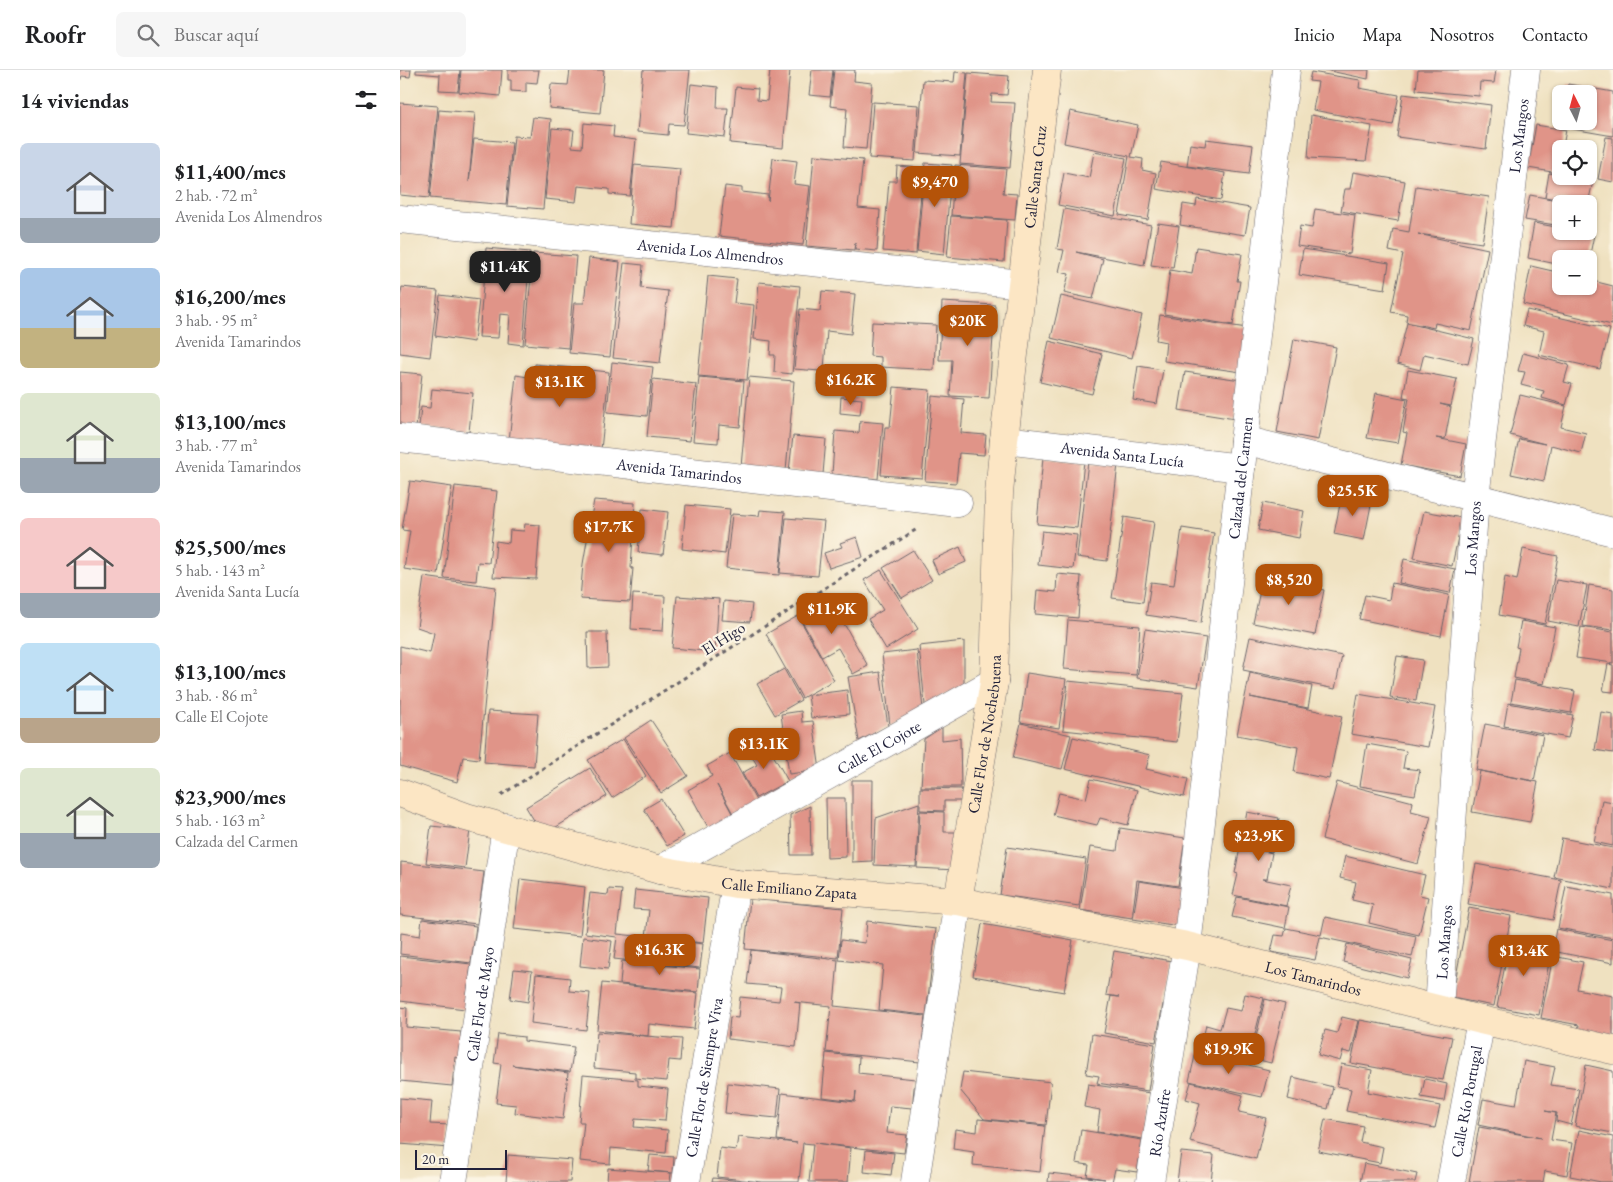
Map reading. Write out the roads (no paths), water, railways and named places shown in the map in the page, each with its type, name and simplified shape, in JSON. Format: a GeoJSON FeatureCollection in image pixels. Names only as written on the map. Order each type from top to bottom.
{"type":"FeatureCollection","features":[{"type":"Feature","properties":{"kind":"street","name":"Calle Santa Cruz"},"geometry":{"type":"LineString","coordinates":[[1022,284],[1047,70]]}},
{"type":"Feature","properties":{"kind":"street","name":"Calzada del Carmen"},"geometry":{"type":"LineString","coordinates":[[1187,946],[1286,70]]}},
{"type":"Feature","properties":{"kind":"street","name":"Los Mangos"},"geometry":{"type":"LineString","coordinates":[[1439,1008],[1475,498],[1526,70]]}},
{"type":"Feature","properties":{"kind":"street","name":"Avenida Los Almendros"},"geometry":{"type":"LineString","coordinates":[[400,219],[1022,284]]}},
{"type":"Feature","properties":{"kind":"street","name":"Calle Flor de Nochebuena"},"geometry":{"type":"LineString","coordinates":[[915,1182],[994,682],[999,494],[1022,284]]}},
{"type":"Feature","properties":{"kind":"street","name":"Avenida Tamarindos"},"geometry":{"type":"LineString","coordinates":[[400,438],[958,503]]}},
{"type":"Feature","properties":{"kind":"street","name":"Avenida Santa Lucía"},"geometry":{"type":"LineString","coordinates":[[1004,440],[1241,468]]}},
{"type":"Feature","properties":{"kind":"street"},"geometry":{"type":"LineString","coordinates":[[1244,440],[1613,532]]}},
{"type":"Feature","properties":{"kind":"street","name":"Calle El Cojote"},"geometry":{"type":"LineString","coordinates":[[660,870],[994,682]]}},
{"type":"Feature","properties":{"kind":"street","name":"Calle Emiliano Zapata"},"geometry":{"type":"LineString","coordinates":[[400,793],[466,816],[660,870],[736,884],[958,901],[1187,946]]}},
{"type":"Feature","properties":{"kind":"street","name":"Calle Flor de Mayo"},"geometry":{"type":"LineString","coordinates":[[453,1182],[506,827]]}},
{"type":"Feature","properties":{"kind":"street","name":"Calle Flor de Siempre Viva"},"geometry":{"type":"LineString","coordinates":[[686,1182],[736,884]]}},
{"type":"Feature","properties":{"kind":"street","name":"Los Tamarindos"},"geometry":{"type":"LineString","coordinates":[[1187,946],[1481,1020],[1613,1050]]}},
{"type":"Feature","properties":{"kind":"street","name":"Río Azufre"},"geometry":{"type":"LineString","coordinates":[[1150,1182],[1187,946]]}},
{"type":"Feature","properties":{"kind":"street","name":"Calle Río Portugal"},"geometry":{"type":"LineString","coordinates":[[1451,1182],[1481,1020]]}}]}
